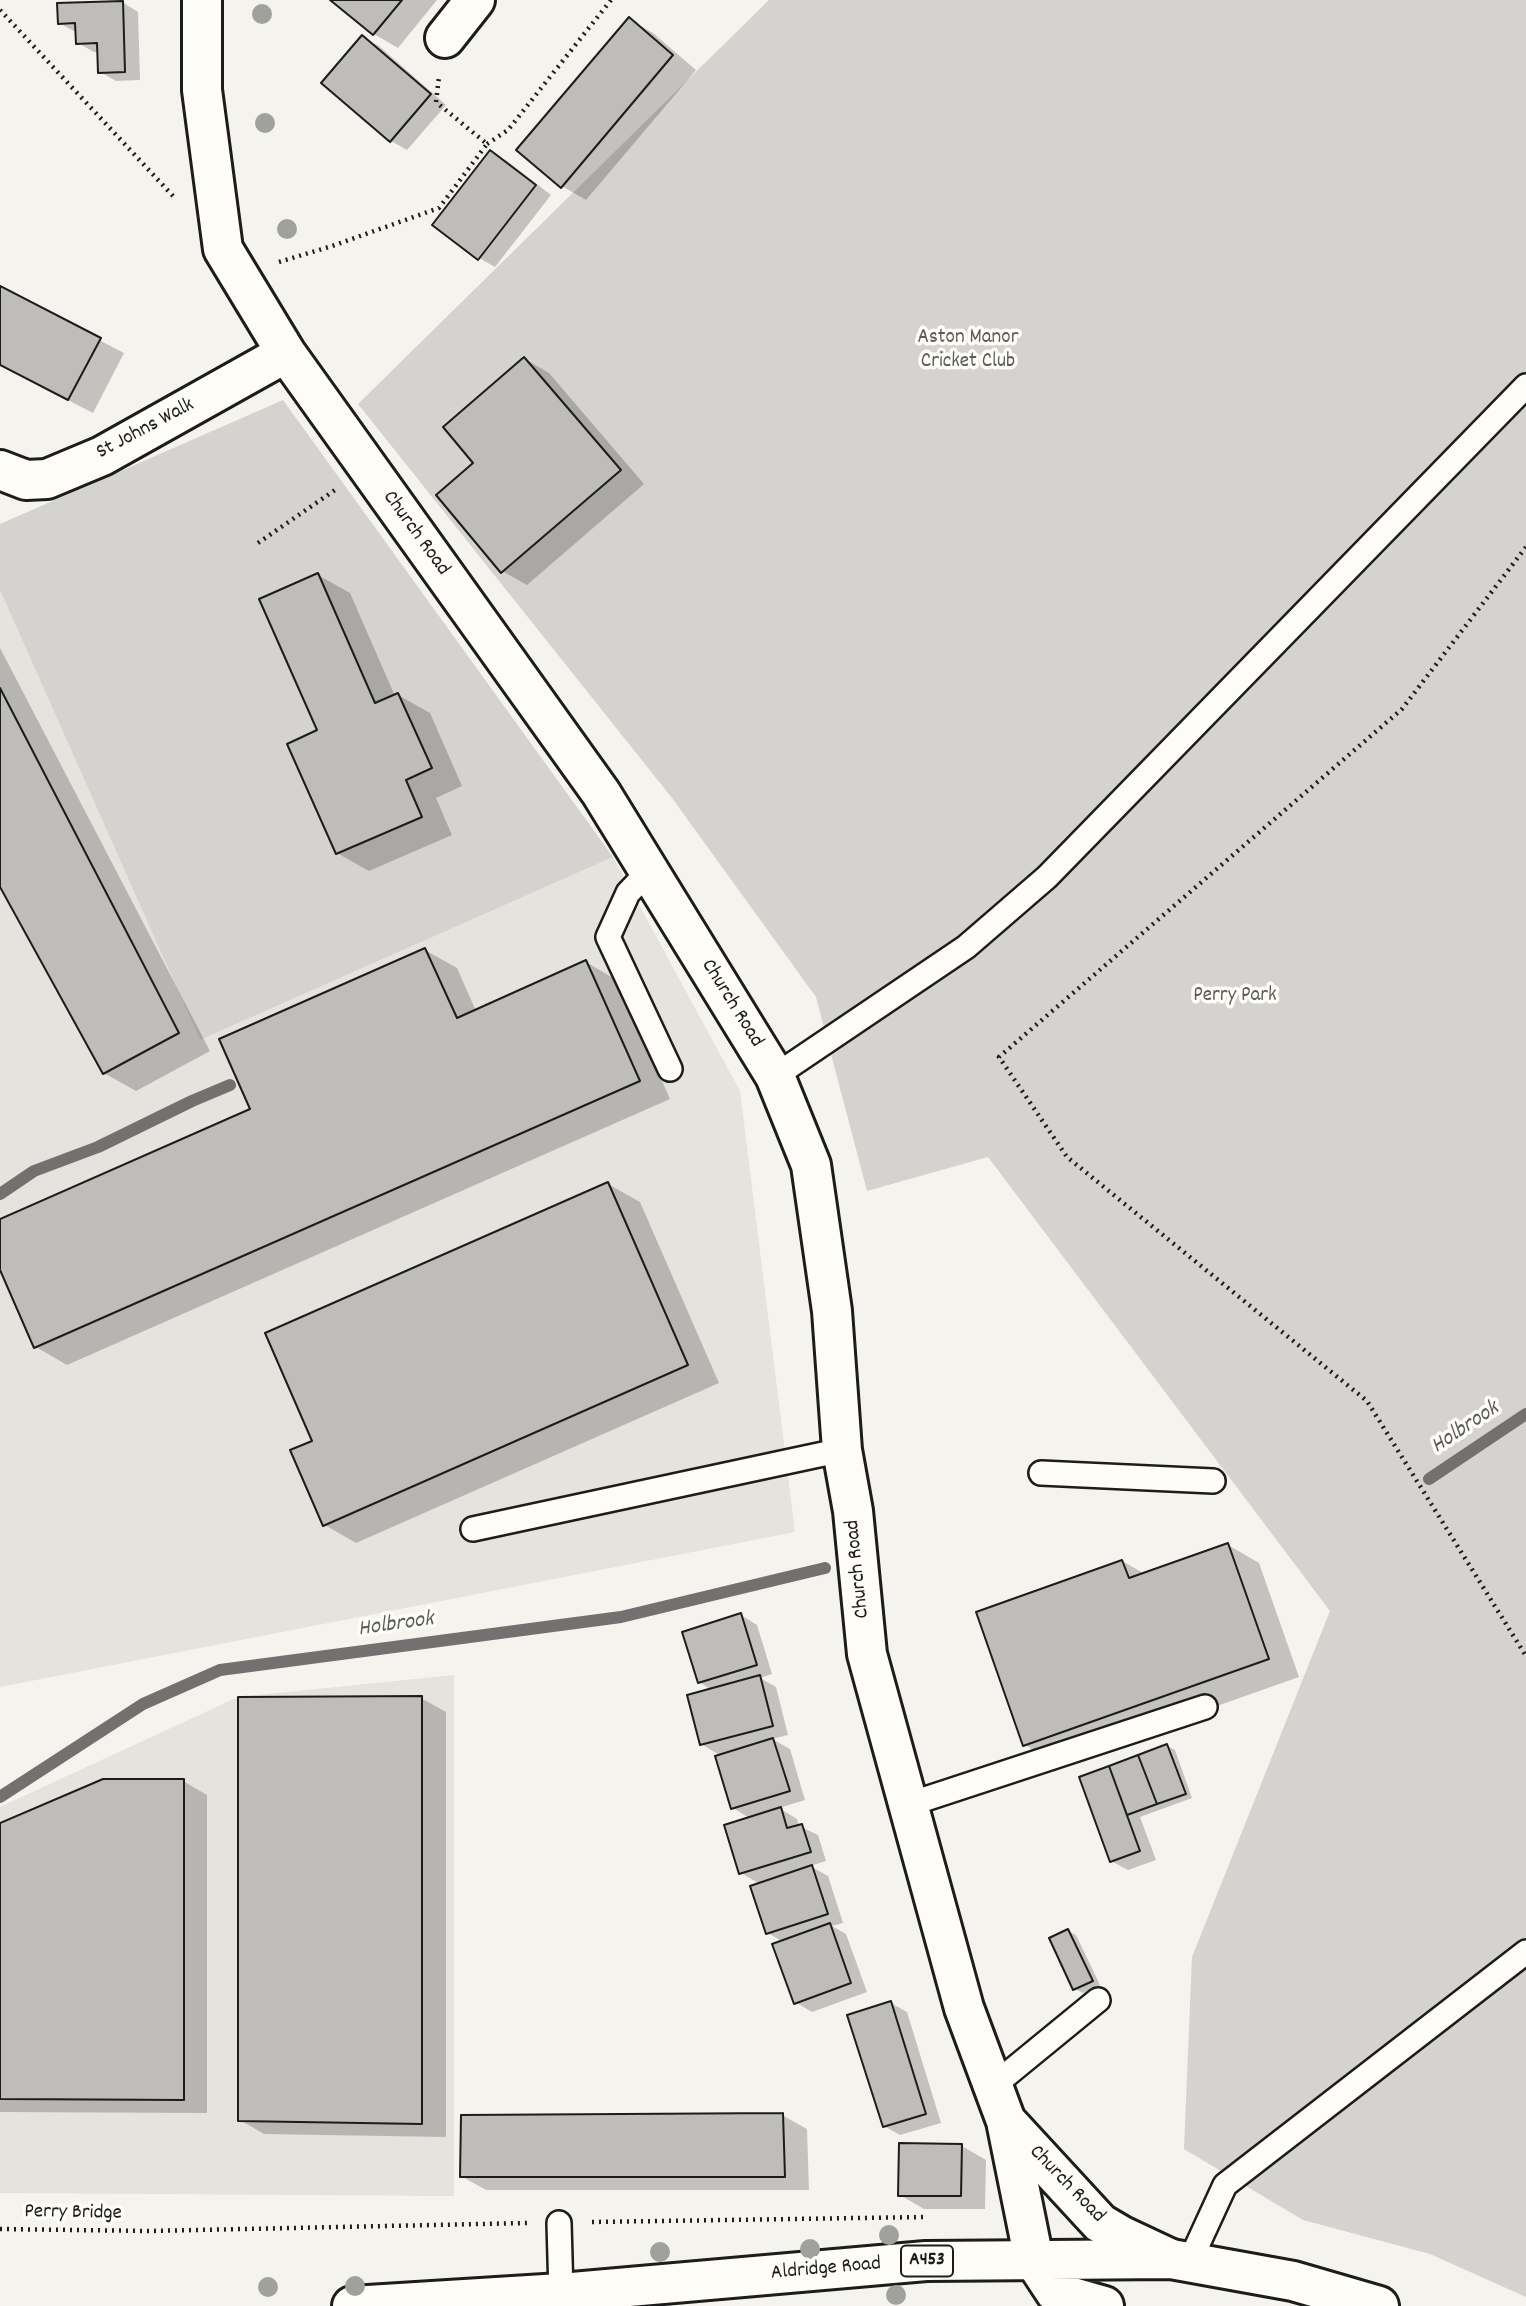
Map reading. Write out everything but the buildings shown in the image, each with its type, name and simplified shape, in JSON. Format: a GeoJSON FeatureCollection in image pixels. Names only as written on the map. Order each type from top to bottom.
{"type":"FeatureCollection","features":[{"type":"Feature","properties":{"kind":"street","name":"Church Road"},"geometry":{"type":"LineString","coordinates":[[202,0],[202,90],[223,249],[286,353],[601,793],[775,1076],[811,1165],[832,1311],[842,1450],[853,1511],[867,1654],[964,2008],[1006,2121],[1034,2260]]}},
{"type":"Feature","properties":{"kind":"street"},"geometry":{"type":"LineString","coordinates":[[445,38],[475,0]]}},
{"type":"Feature","properties":{"kind":"street","name":"St Johns Walk"},"geometry":{"type":"LineString","coordinates":[[0,470],[26,480],[47,479],[102,456],[286,353]]}},
{"type":"Feature","properties":{"kind":"street","name":"Church Road"},"geometry":{"type":"LineString","coordinates":[[1006,2121],[1100,2223],[1122,2236],[1181,2260]]}},
{"type":"Feature","properties":{"kind":"street"},"geometry":{"type":"LineString","coordinates":[[1034,2260],[1055,2292],[1104,2306]]}},
{"type":"Feature","properties":{"kind":"street","name":"Aldridge Road"},"geometry":{"type":"LineString","coordinates":[[352,2306],[561,2299],[926,2261],[1181,2260],[1293,2281],[1380,2306]]}},
{"type":"Feature","properties":{"kind":"lane"},"geometry":{"type":"LineString","coordinates":[[775,1076],[967,947],[1046,877],[1526,386]]}},
{"type":"Feature","properties":{"kind":"lane"},"geometry":{"type":"LineString","coordinates":[[649,871],[628,893],[608,937],[670,1069]]}},
{"type":"Feature","properties":{"kind":"lane"},"geometry":{"type":"LineString","coordinates":[[473,1529],[842,1450]]}},
{"type":"Feature","properties":{"kind":"lane"},"geometry":{"type":"LineString","coordinates":[[1041,1472],[1213,1481]]}},
{"type":"Feature","properties":{"kind":"lane"},"geometry":{"type":"LineString","coordinates":[[907,1805],[1205,1707]]}},
{"type":"Feature","properties":{"kind":"lane"},"geometry":{"type":"LineString","coordinates":[[1181,2260],[1225,2185],[1526,1952]]}},
{"type":"Feature","properties":{"kind":"lane"},"geometry":{"type":"LineString","coordinates":[[993,2086],[1098,2000]]}},
{"type":"Feature","properties":{"kind":"lane"},"geometry":{"type":"LineString","coordinates":[[559,2223],[561,2299]]}},
{"type":"Feature","properties":{"kind":"path"},"geometry":{"type":"LineString","coordinates":[[238,274],[332,246],[439,208],[487,144],[508,130],[611,0]]}},
{"type":"Feature","properties":{"kind":"path"},"geometry":{"type":"LineString","coordinates":[[0,10],[177,200]]}},
{"type":"Feature","properties":{"kind":"path"},"geometry":{"type":"LineString","coordinates":[[445,38],[436,102],[487,144]]}},
{"type":"Feature","properties":{"kind":"path"},"geometry":{"type":"LineString","coordinates":[[258,543],[365,465]]}},
{"type":"Feature","properties":{"kind":"path"},"geometry":{"type":"LineString","coordinates":[[1526,547],[1402,709],[999,1057],[1067,1157],[1367,1401],[1526,1656]]}},
{"type":"Feature","properties":{"kind":"path","name":"Perry Bridge"},"geometry":{"type":"LineString","coordinates":[[0,2229],[146,2231]]}},
{"type":"Feature","properties":{"kind":"shaded area"},"geometry":{"type":"Polygon","coordinates":[[[0,590],[200,1040],[613,857],[740,1091],[795,1532],[0,1687],[0,590]]]}},
{"type":"Feature","properties":{"kind":"shaded area"},"geometry":{"type":"Polygon","coordinates":[[[454,1675],[454,2196],[0,2193],[0,1807],[238,1697],[454,1675]]]}},
{"type":"Feature","properties":{"kind":"green space"},"geometry":{"type":"Polygon","coordinates":[[[769,0],[1526,0],[1526,2297],[1430,2254],[1303,2220],[1184,2149],[1192,1957],[1330,1611],[988,1157],[867,1191],[816,997],[672,798],[358,404],[769,0]]]}},
{"type":"Feature","properties":{"kind":"green space"},"geometry":{"type":"Polygon","coordinates":[[[283,400],[613,857],[200,1040],[0,590],[0,524],[283,400]]]}},
{"type":"Feature","properties":{"kind":"waterway"},"geometry":{"type":"LineString","coordinates":[[0,1194],[34,1171],[98,1147],[230,1085]]}},
{"type":"Feature","properties":{"kind":"waterway","name":"Holbrook"},"geometry":{"type":"LineString","coordinates":[[1429,1479],[1526,1414]]}},
{"type":"Feature","properties":{"kind":"waterway","name":"Holbrook"},"geometry":{"type":"LineString","coordinates":[[0,1797],[143,1704],[220,1670],[621,1617],[825,1568]]}},
{"type":"Feature","properties":{"kind":"park label","name":"Aston Manor Cricket Club"},"geometry":{"type":"Point","coordinates":[968,351]}},
{"type":"Feature","properties":{"kind":"park label","name":"Perry Park"},"geometry":{"type":"Point","coordinates":[1235,997]}}]}
